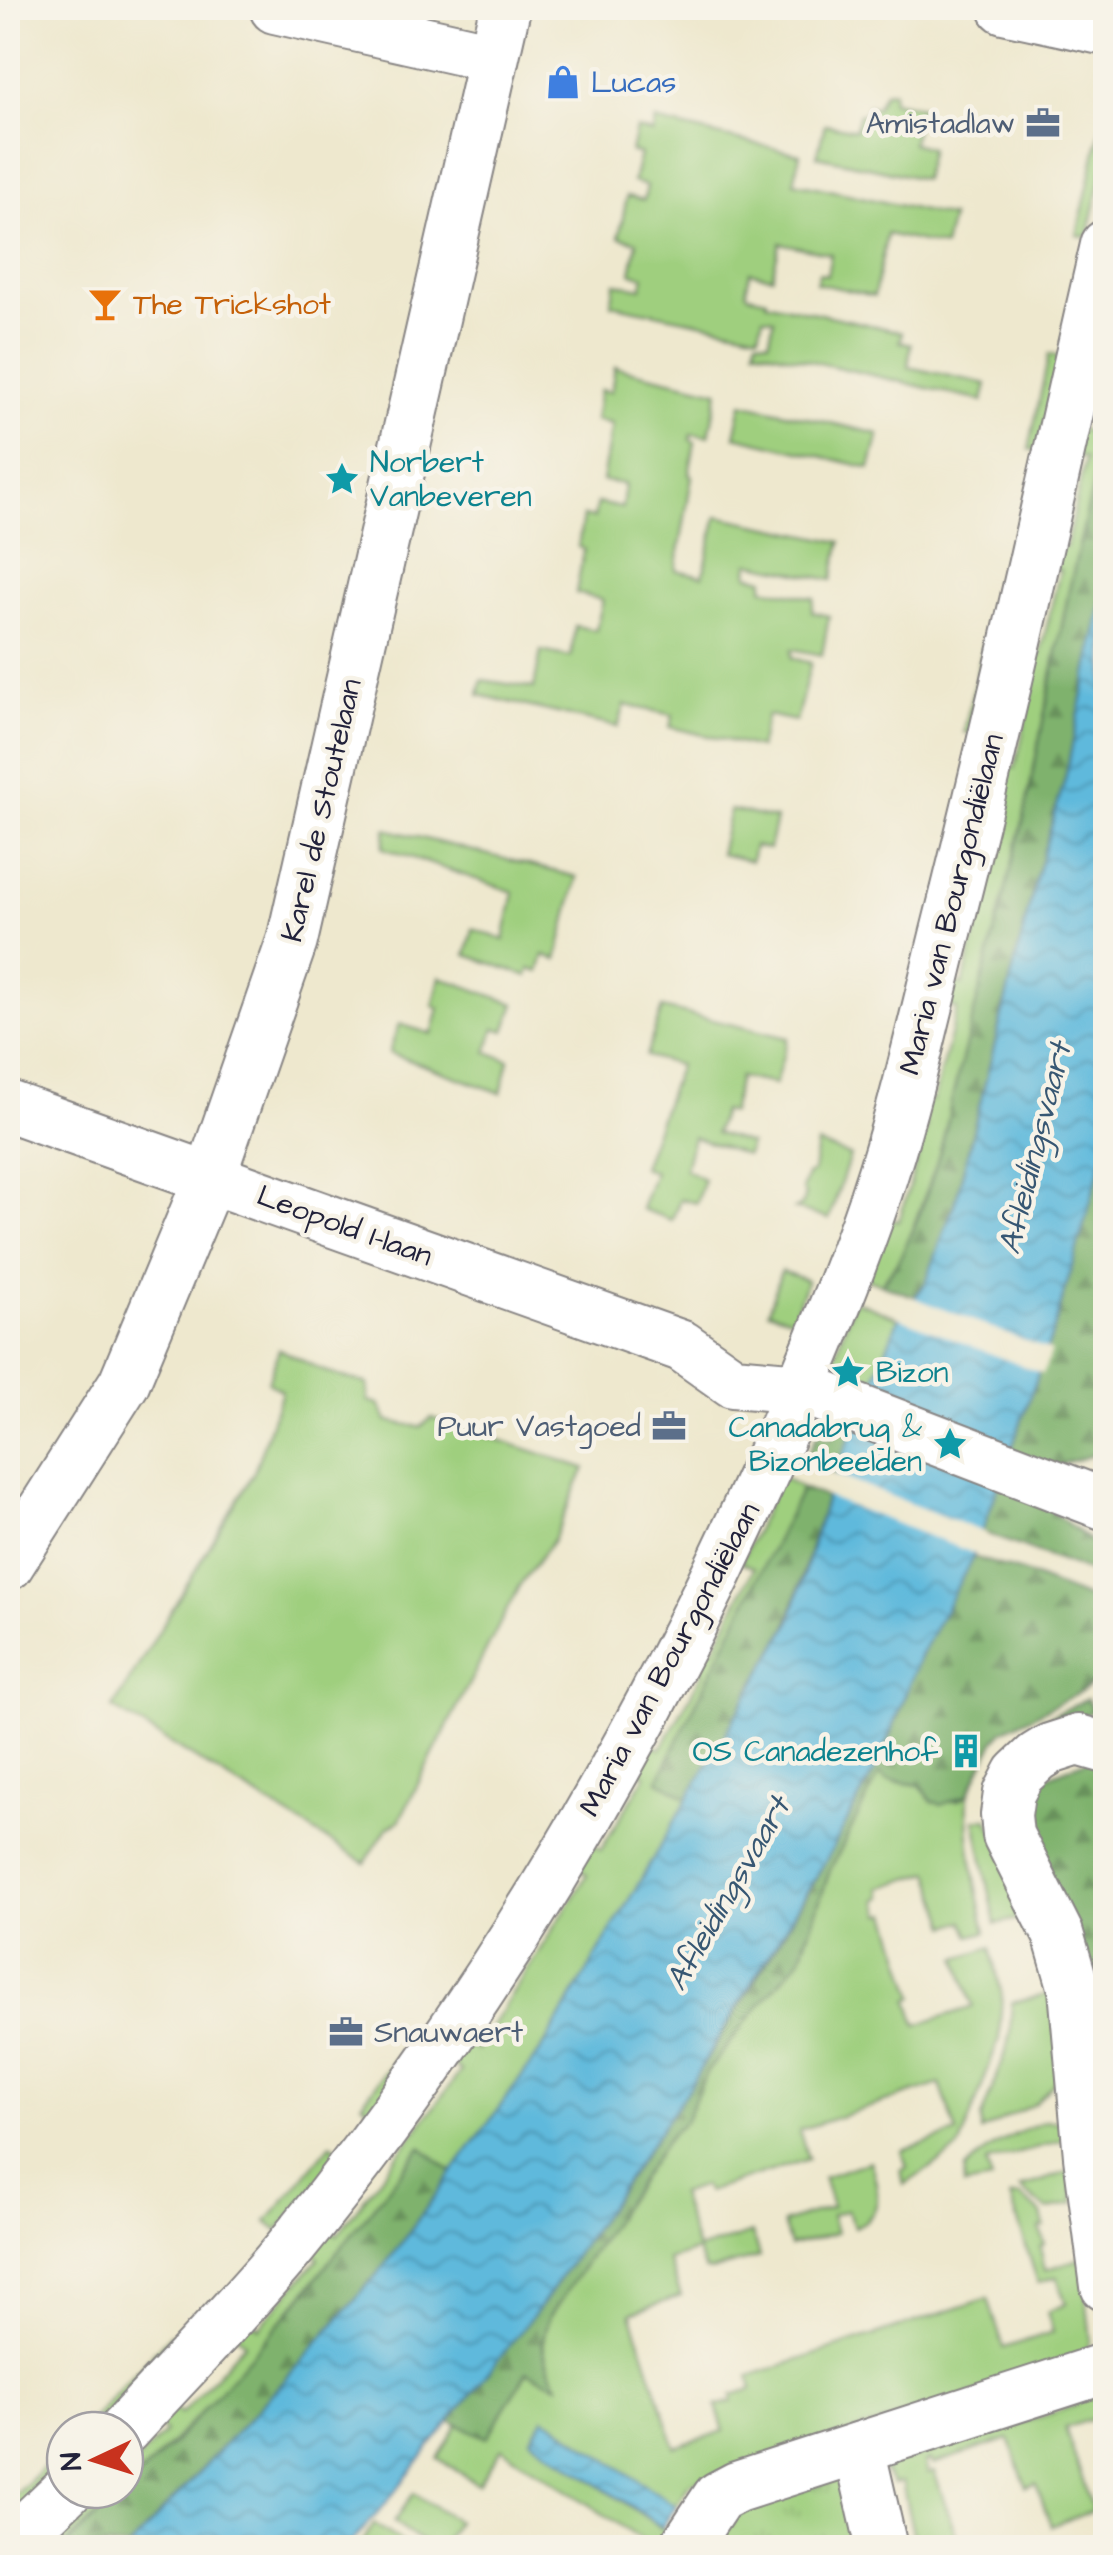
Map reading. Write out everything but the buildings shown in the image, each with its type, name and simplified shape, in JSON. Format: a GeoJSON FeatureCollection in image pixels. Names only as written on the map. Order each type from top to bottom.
{"type":"FeatureCollection","features":[{"type":"Feature","properties":{"kind":"street"},"geometry":{"type":"LineString","coordinates":[[274,8],[493,57]]}},
{"type":"Feature","properties":{"kind":"street","name":"Karel de Stoutelaan"},"geometry":{"type":"LineString","coordinates":[[8,1566],[124,1382],[210,1177],[292,941],[505,8]]}},
{"type":"Feature","properties":{"kind":"street"},"geometry":{"type":"LineString","coordinates":[[1004,8],[1106,30]]}},
{"type":"Feature","properties":{"kind":"street","name":"Maria van Bourgondiëlaan"},"geometry":{"type":"LineString","coordinates":[[142,2410],[286,2252],[380,2132],[464,2010],[570,1846],[663,1681],[773,1458],[822,1396],[835,1305],[896,1130],[970,837],[1106,244]]}},
{"type":"Feature","properties":{"kind":"street","name":"Leopold I-laan"},"geometry":{"type":"LineString","coordinates":[[8,1106],[682,1346],[733,1382],[822,1396],[1106,1505]]}},
{"type":"Feature","properties":{"kind":"street"},"geometry":{"type":"LineString","coordinates":[[1096,1737],[1050,1749],[1019,1774],[1009,1792],[1006,1815],[1008,1835],[1058,1934],[1074,1989],[1106,2286]]}},
{"type":"Feature","properties":{"kind":"street"},"geometry":{"type":"LineString","coordinates":[[684,2548],[709,2508],[726,2492],[1106,2368]]}},
{"type":"Feature","properties":{"kind":"street"},"geometry":{"type":"LineString","coordinates":[[859,2448],[882,2548]]}},
{"type":"Feature","properties":{"kind":"street"},"geometry":{"type":"LineString","coordinates":[[8,2546],[46,2510]]}},
{"type":"Feature","properties":{"kind":"green space"},"geometry":{"type":"Polygon","coordinates":[[[893,91],[892,101],[921,107],[912,143],[930,148],[923,179],[817,156],[825,124],[855,130],[859,114],[865,115],[868,106],[876,108],[884,92],[893,91]]]}},
{"type":"Feature","properties":{"kind":"green space"},"geometry":{"type":"Polygon","coordinates":[[[1105,110],[1105,161],[1088,237],[1077,235],[1105,110]]]}},
{"type":"Feature","properties":{"kind":"green space"},"geometry":{"type":"Polygon","coordinates":[[[655,121],[800,154],[794,182],[951,217],[944,247],[887,234],[874,296],[816,283],[819,273],[827,275],[831,254],[780,243],[772,277],[750,272],[746,291],[748,295],[767,299],[766,302],[902,332],[900,342],[911,344],[908,367],[987,384],[983,401],[755,348],[757,339],[769,341],[774,319],[763,317],[759,334],[611,304],[615,283],[642,288],[644,276],[631,273],[637,242],[619,237],[627,196],[644,200],[647,186],[633,182],[640,154],[631,152],[636,129],[653,133],[655,121]]]}},
{"type":"Feature","properties":{"kind":"green space"},"geometry":{"type":"Polygon","coordinates":[[[1049,354],[1060,357],[1038,451],[1029,449],[1049,354]]]}},
{"type":"Feature","properties":{"kind":"green space"},"geometry":{"type":"Polygon","coordinates":[[[615,367],[718,391],[709,436],[691,434],[690,440],[695,442],[689,474],[692,476],[676,570],[703,576],[717,516],[841,542],[832,580],[749,563],[748,575],[764,579],[763,588],[814,598],[812,612],[829,616],[822,655],[792,649],[792,658],[811,663],[796,721],[767,715],[759,748],[670,727],[673,715],[625,705],[618,727],[479,695],[482,680],[534,688],[541,651],[571,657],[575,626],[596,630],[603,600],[576,593],[584,549],[578,547],[583,516],[594,518],[597,503],[622,508],[625,484],[602,481],[612,424],[595,420],[600,390],[611,392],[615,367]]]}},
{"type":"Feature","properties":{"kind":"green space"},"geometry":{"type":"Polygon","coordinates":[[[1105,372],[1105,434],[1069,590],[1024,818],[940,1155],[903,1254],[881,1284],[862,1277],[884,1217],[899,1221],[927,1126],[913,1122],[920,1098],[933,1101],[957,1009],[944,1004],[950,982],[963,985],[984,898],[970,896],[975,878],[988,880],[1009,794],[995,789],[1001,766],[1015,768],[1034,683],[1021,680],[1026,652],[1040,655],[1060,570],[1047,567],[1051,545],[1066,547],[1085,459],[1072,455],[1078,429],[1091,432],[1105,372]]]}},
{"type":"Feature","properties":{"kind":"green space"},"geometry":{"type":"Polygon","coordinates":[[[742,403],[879,434],[870,468],[735,436],[742,403]]]}},
{"type":"Feature","properties":{"kind":"green space"},"geometry":{"type":"Polygon","coordinates":[[[1105,434],[1105,590],[1065,779],[1038,871],[957,1196],[926,1283],[915,1297],[881,1284],[915,1225],[941,1145],[1024,818],[1069,590],[1105,434]]]}},
{"type":"Feature","properties":{"kind":"green space"},"geometry":{"type":"Polygon","coordinates":[[[991,611],[1003,614],[975,734],[964,732],[991,611]]]}},
{"type":"Feature","properties":{"kind":"green space"},"geometry":{"type":"Polygon","coordinates":[[[730,810],[776,819],[769,849],[754,846],[751,861],[720,854],[730,810]]]}},
{"type":"Feature","properties":{"kind":"green space"},"geometry":{"type":"Polygon","coordinates":[[[386,829],[577,877],[557,960],[544,955],[539,972],[530,969],[528,976],[466,955],[473,929],[504,940],[514,892],[383,848],[386,829]]]}},
{"type":"Feature","properties":{"kind":"green space"},"geometry":{"type":"Polygon","coordinates":[[[440,977],[515,1004],[505,1031],[495,1028],[487,1052],[509,1060],[501,1093],[389,1053],[399,1024],[432,1034],[439,1008],[433,1006],[440,977]]]}},
{"type":"Feature","properties":{"kind":"green space"},"geometry":{"type":"Polygon","coordinates":[[[662,1008],[788,1038],[775,1084],[739,1077],[731,1113],[722,1111],[715,1133],[750,1144],[746,1155],[693,1137],[685,1169],[704,1179],[696,1203],[680,1199],[672,1220],[641,1209],[654,1172],[642,1167],[679,1065],[646,1056],[662,1008]]]}},
{"type":"Feature","properties":{"kind":"green space"},"geometry":{"type":"Polygon","coordinates":[[[817,1144],[850,1156],[829,1219],[795,1209],[802,1205],[802,1190],[807,1175],[813,1172],[817,1144]]]}},
{"type":"Feature","properties":{"kind":"green space"},"geometry":{"type":"Polygon","coordinates":[[[1105,1149],[1105,1373],[1102,1372],[1093,1393],[1105,1401],[1105,1452],[1064,1463],[1046,1507],[1097,1546],[1101,1576],[982,1532],[1054,1329],[1105,1149]]]}},
{"type":"Feature","properties":{"kind":"green space"},"geometry":{"type":"Polygon","coordinates":[[[781,1271],[807,1280],[793,1319],[768,1311],[781,1271]]]}},
{"type":"Feature","properties":{"kind":"green space"},"geometry":{"type":"Polygon","coordinates":[[[854,1300],[899,1318],[871,1388],[853,1381],[857,1368],[834,1358],[854,1300]]]}},
{"type":"Feature","properties":{"kind":"green space"},"geometry":{"type":"Polygon","coordinates":[[[279,1349],[329,1373],[368,1384],[368,1401],[379,1404],[387,1421],[420,1427],[432,1418],[585,1468],[553,1540],[519,1586],[399,1821],[387,1828],[365,1863],[113,1708],[254,1472],[282,1391],[268,1382],[279,1349]]]}},
{"type":"Feature","properties":{"kind":"green space"},"geometry":{"type":"Polygon","coordinates":[[[836,1425],[853,1432],[836,1474],[804,1462],[818,1433],[832,1438],[836,1425]]]}},
{"type":"Feature","properties":{"kind":"green space"},"geometry":{"type":"Polygon","coordinates":[[[781,1476],[802,1488],[659,1781],[689,1799],[544,2046],[453,2172],[420,2148],[242,2367],[145,2469],[145,2452],[165,2432],[155,2421],[170,2405],[181,2414],[245,2343],[235,2333],[248,2319],[259,2327],[319,2258],[309,2248],[327,2226],[337,2235],[461,2071],[451,2063],[464,2043],[477,2050],[587,1875],[575,1867],[590,1843],[601,1850],[646,1775],[634,1768],[649,1742],[661,1749],[703,1672],[690,1664],[701,1643],[714,1649],[754,1568],[741,1562],[781,1476]]]}},
{"type":"Feature","properties":{"kind":"green space"},"geometry":{"type":"Polygon","coordinates":[[[802,1488],[826,1497],[787,1627],[689,1799],[658,1780],[802,1488]]]}},
{"type":"Feature","properties":{"kind":"green space"},"geometry":{"type":"Polygon","coordinates":[[[973,1557],[1105,1605],[1105,1674],[1082,1691],[1003,1731],[994,1741],[968,1795],[941,1805],[932,1801],[920,1785],[887,1780],[880,1773],[830,1870],[800,1959],[706,2073],[685,2122],[670,2135],[550,2316],[544,2351],[558,2385],[527,2372],[487,2438],[450,2421],[623,2186],[730,2023],[875,1770],[920,1657],[973,1557]]]}},
{"type":"Feature","properties":{"kind":"green space"},"geometry":{"type":"Polygon","coordinates":[[[1087,1699],[1093,1711],[1019,1744],[1016,1739],[1039,1721],[1087,1699]]]}},
{"type":"Feature","properties":{"kind":"green space"},"geometry":{"type":"Polygon","coordinates":[[[1088,1760],[1105,1765],[1105,2142],[1023,1826],[1038,1780],[1088,1760]]]}},
{"type":"Feature","properties":{"kind":"green space"},"geometry":{"type":"Polygon","coordinates":[[[880,1772],[895,1782],[920,1785],[932,1801],[958,1801],[968,1795],[970,1847],[986,1932],[970,1936],[964,1921],[948,1926],[930,1872],[880,1888],[883,1897],[877,1900],[882,1914],[888,1913],[915,1997],[909,2000],[917,2025],[973,2007],[958,1958],[991,1947],[1002,1996],[999,2039],[959,2149],[904,2185],[901,2170],[907,2168],[902,2151],[957,2133],[940,2084],[799,2130],[808,2159],[706,2192],[703,2186],[679,2194],[697,2250],[752,2233],[759,2257],[711,2271],[705,2270],[697,2251],[668,2260],[681,2296],[631,2313],[675,2447],[724,2431],[716,2406],[733,2401],[732,2395],[752,2389],[749,2376],[988,2298],[1004,2348],[1053,2332],[1047,2312],[1066,2304],[1057,2277],[1038,2283],[1010,2197],[1020,2196],[1042,2214],[1044,2244],[1040,2247],[1045,2270],[1082,2258],[1091,2341],[1086,2350],[1067,2364],[689,2484],[676,2506],[545,2418],[531,2439],[676,2538],[670,2547],[654,2547],[502,2448],[478,2484],[438,2459],[458,2424],[487,2437],[527,2372],[557,2384],[544,2350],[550,2316],[670,2134],[685,2122],[706,2073],[800,1959],[830,1870],[880,1772]]]}},
{"type":"Feature","properties":{"kind":"green space"},"geometry":{"type":"Polygon","coordinates":[[[988,1818],[1030,1916],[996,1924],[975,1820],[988,1818]]]}},
{"type":"Feature","properties":{"kind":"green space"},"geometry":{"type":"Polygon","coordinates":[[[1058,1992],[1060,2077],[1034,2104],[981,2131],[981,2118],[1005,2055],[1012,2003],[1058,1992]]]}},
{"type":"Feature","properties":{"kind":"green space"},"geometry":{"type":"Polygon","coordinates":[[[406,2044],[417,2053],[373,2112],[362,2103],[406,2044]]]}},
{"type":"Feature","properties":{"kind":"green space"},"geometry":{"type":"Polygon","coordinates":[[[1045,2121],[1067,2122],[1069,2138],[986,2163],[992,2181],[964,2186],[965,2170],[982,2155],[1045,2121]]]}},
{"type":"Feature","properties":{"kind":"green space"},"geometry":{"type":"Polygon","coordinates":[[[331,2144],[343,2154],[278,2231],[267,2222],[331,2144]]]}},
{"type":"Feature","properties":{"kind":"green space"},"geometry":{"type":"Polygon","coordinates":[[[421,2147],[453,2172],[385,2265],[129,2547],[63,2548],[103,2510],[145,2510],[145,2470],[292,2309],[421,2147]]]}},
{"type":"Feature","properties":{"kind":"green space"},"geometry":{"type":"Polygon","coordinates":[[[870,2161],[877,2190],[871,2216],[854,2227],[847,2210],[831,2215],[836,2233],[790,2246],[783,2223],[832,2207],[823,2177],[870,2161]]]}},
{"type":"Feature","properties":{"kind":"green space"},"geometry":{"type":"Polygon","coordinates":[[[1071,2171],[1074,2203],[1047,2210],[1020,2188],[1071,2171]]]}},
{"type":"Feature","properties":{"kind":"green space"},"geometry":{"type":"Polygon","coordinates":[[[171,2334],[182,2342],[119,2410],[101,2410],[171,2334]]]}},
{"type":"Feature","properties":{"kind":"green space"},"geometry":{"type":"Polygon","coordinates":[[[1075,2393],[1093,2397],[1105,2409],[1105,2415],[1065,2428],[1093,2511],[1051,2526],[1036,2484],[1026,2487],[1009,2439],[933,2464],[931,2460],[925,2462],[928,2473],[934,2471],[960,2547],[916,2547],[902,2482],[893,2484],[883,2469],[903,2449],[907,2460],[1077,2405],[1075,2393]]]}},
{"type":"Feature","properties":{"kind":"green space"},"geometry":{"type":"Polygon","coordinates":[[[44,2467],[45,2486],[8,2520],[8,2501],[44,2467]]]}},
{"type":"Feature","properties":{"kind":"green space"},"geometry":{"type":"Polygon","coordinates":[[[843,2478],[869,2548],[699,2548],[721,2513],[843,2478]]]}},
{"type":"Feature","properties":{"kind":"green space"},"geometry":{"type":"Polygon","coordinates":[[[414,2493],[457,2521],[440,2547],[430,2547],[394,2522],[414,2493]]]}},
{"type":"Feature","properties":{"kind":"green space"},"geometry":{"type":"Polygon","coordinates":[[[76,2510],[103,2510],[63,2547],[48,2548],[82,2517],[76,2510]]]}},
{"type":"Feature","properties":{"kind":"green space"},"geometry":{"type":"Polygon","coordinates":[[[375,2524],[409,2547],[359,2547],[375,2524]]]}},
{"type":"Feature","properties":{"kind":"water","name":"Afleidingsvaart"},"geometry":{"type":"Polygon","coordinates":[[[1105,590],[1105,1151],[1054,1329],[973,1557],[921,1654],[878,1764],[829,1855],[688,2089],[542,2304],[379,2512],[347,2547],[129,2548],[385,2265],[544,2046],[790,1623],[826,1497],[899,1318],[926,1283],[957,1196],[1038,871],[1065,779],[1105,590]]]}},
{"type":"Feature","properties":{"kind":"water"},"geometry":{"type":"Polygon","coordinates":[[[545,2418],[676,2506],[662,2527],[531,2439],[545,2418]]]}},
{"type":"Feature","properties":{"kind":"pier"},"geometry":{"type":"Polygon","coordinates":[[[910,1296],[1051,1351],[1043,1374],[895,1316],[910,1296]]]}},
{"type":"Feature","properties":{"kind":"pier"},"geometry":{"type":"Polygon","coordinates":[[[831,1473],[986,1533],[978,1555],[822,1495],[831,1473]]]}},
{"type":"Feature","properties":{"kind":"place","name":"Lucas"},"geometry":{"type":"Point","coordinates":[563,82]}},
{"type":"Feature","properties":{"kind":"place","name":"Amistadlaw"},"geometry":{"type":"Point","coordinates":[1043,123]}},
{"type":"Feature","properties":{"kind":"place","name":"The Trickshot"},"geometry":{"type":"Point","coordinates":[105,304]}},
{"type":"Feature","properties":{"kind":"place","name":"Norbert Vanbeveren"},"geometry":{"type":"Point","coordinates":[342,479]}},
{"type":"Feature","properties":{"kind":"place","name":"Bizon"},"geometry":{"type":"Point","coordinates":[848,1372]}},
{"type":"Feature","properties":{"kind":"place","name":"Puur Vastgoed"},"geometry":{"type":"Point","coordinates":[669,1426]}},
{"type":"Feature","properties":{"kind":"place","name":"Canadabrug & Bizonbeelden"},"geometry":{"type":"Point","coordinates":[950,1444]}},
{"type":"Feature","properties":{"kind":"place","name":"OS Canadezenhof"},"geometry":{"type":"Point","coordinates":[966,1751]}},
{"type":"Feature","properties":{"kind":"place","name":"Snauwaert"},"geometry":{"type":"Point","coordinates":[346,2032]}}]}
